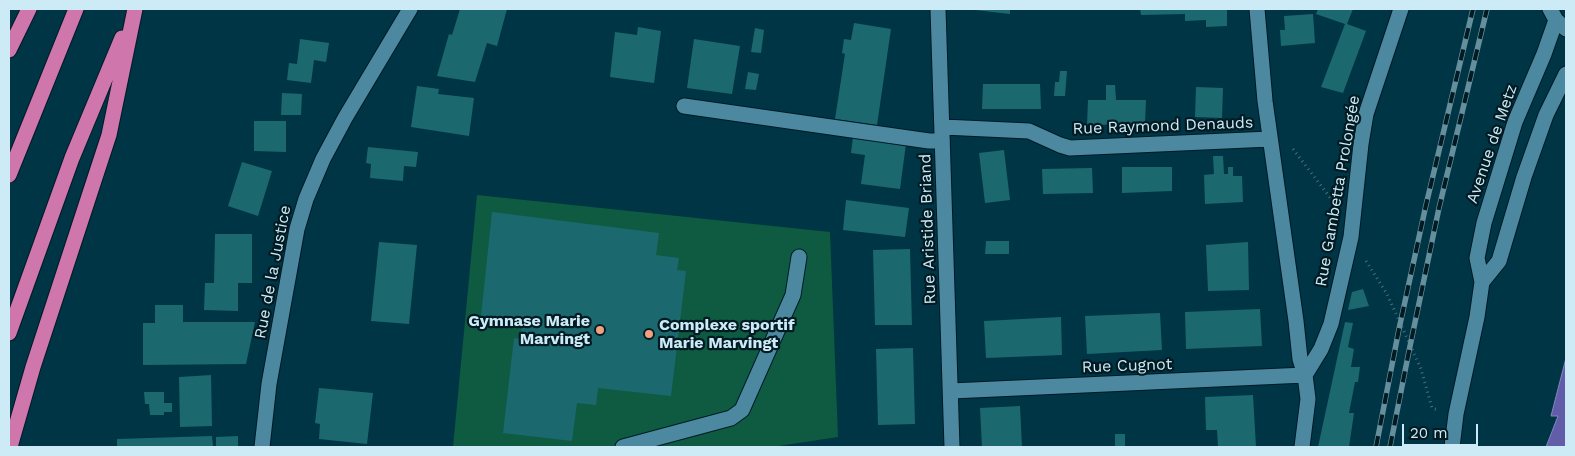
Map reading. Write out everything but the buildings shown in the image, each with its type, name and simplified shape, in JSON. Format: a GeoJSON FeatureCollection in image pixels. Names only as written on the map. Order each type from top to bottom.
{"type":"FeatureCollection","features":[{"type":"Feature","properties":{"kind":"highway"},"geometry":{"type":"LineString","coordinates":[[9,50],[29,9]]}},
{"type":"Feature","properties":{"kind":"highway"},"geometry":{"type":"LineString","coordinates":[[9,175],[76,9]]}},
{"type":"Feature","properties":{"kind":"highway"},"geometry":{"type":"LineString","coordinates":[[9,333],[72,158],[135,9]]}},
{"type":"Feature","properties":{"kind":"highway"},"geometry":{"type":"LineString","coordinates":[[10,447],[33,367],[109,135],[135,9]]}},
{"type":"Feature","properties":{"kind":"street","name":"Rue de la Justice"},"geometry":{"type":"LineString","coordinates":[[262,447],[269,384],[297,229],[306,200],[323,158],[410,9]]}},
{"type":"Feature","properties":{"kind":"street","name":"Rue Aristide Briand"},"geometry":{"type":"LineString","coordinates":[[938,9],[952,447]]}},
{"type":"Feature","properties":{"kind":"street"},"geometry":{"type":"LineString","coordinates":[[1258,9],[1264,101],[1270,139]]}},
{"type":"Feature","properties":{"kind":"street","name":"Rue Gambetta Prolongée"},"geometry":{"type":"LineString","coordinates":[[1305,376],[1322,349],[1331,324],[1351,237],[1360,144],[1366,114],[1401,9]]}},
{"type":"Feature","properties":{"kind":"street","name":"Avenue de Metz"},"geometry":{"type":"LineString","coordinates":[[1452,447],[1456,414],[1477,317],[1482,282],[1476,258],[1484,223],[1514,122],[1557,19]]}},
{"type":"Feature","properties":{"kind":"street"},"geometry":{"type":"LineString","coordinates":[[1482,282],[1499,261],[1524,177],[1543,124],[1566,74]]}},
{"type":"Feature","properties":{"kind":"street","name":"Rue Raymond Denauds"},"geometry":{"type":"LineString","coordinates":[[684,106],[929,141],[943,134],[1030,131],[1060,146],[1070,148],[1270,139],[1300,359],[1305,376],[1308,399],[1302,447]]}},
{"type":"Feature","properties":{"kind":"street"},"geometry":{"type":"LineString","coordinates":[[623,447],[731,418],[742,410],[793,295],[799,257]]}},
{"type":"Feature","properties":{"kind":"street","name":"Rue Cugnot"},"geometry":{"type":"LineString","coordinates":[[951,391],[1305,376]]}},
{"type":"Feature","properties":{"kind":"path"},"geometry":{"type":"LineString","coordinates":[[1299,157],[1334,203]]}},
{"type":"Feature","properties":{"kind":"path"},"geometry":{"type":"LineString","coordinates":[[1351,237],[1387,294],[1421,369],[1432,408],[1456,414]]}},
{"type":"Feature","properties":{"kind":"green space","name":"Complexe sportif Marie Marvingt"},"geometry":{"type":"Polygon","coordinates":[[[477,195],[830,232],[838,437],[772,447],[453,447],[477,195]]]}},
{"type":"Feature","properties":{"kind":"shaded area"},"geometry":{"type":"Polygon","coordinates":[[[1566,358],[1566,447],[1546,447],[1558,416],[1551,416],[1566,358]]]}},
{"type":"Feature","properties":{"kind":"railway"},"geometry":{"type":"LineString","coordinates":[[1376,447],[1426,205],[1473,9]]}},
{"type":"Feature","properties":{"kind":"railway"},"geometry":{"type":"LineString","coordinates":[[1390,447],[1439,208],[1487,9]]}},
{"type":"Feature","properties":{"kind":"place","name":"Gymnase Marie Marvingt"},"geometry":{"type":"Point","coordinates":[600,330]}},
{"type":"Feature","properties":{"kind":"place","name":"Complexe sportif Marie Marvingt"},"geometry":{"type":"Point","coordinates":[649,334]}}]}
